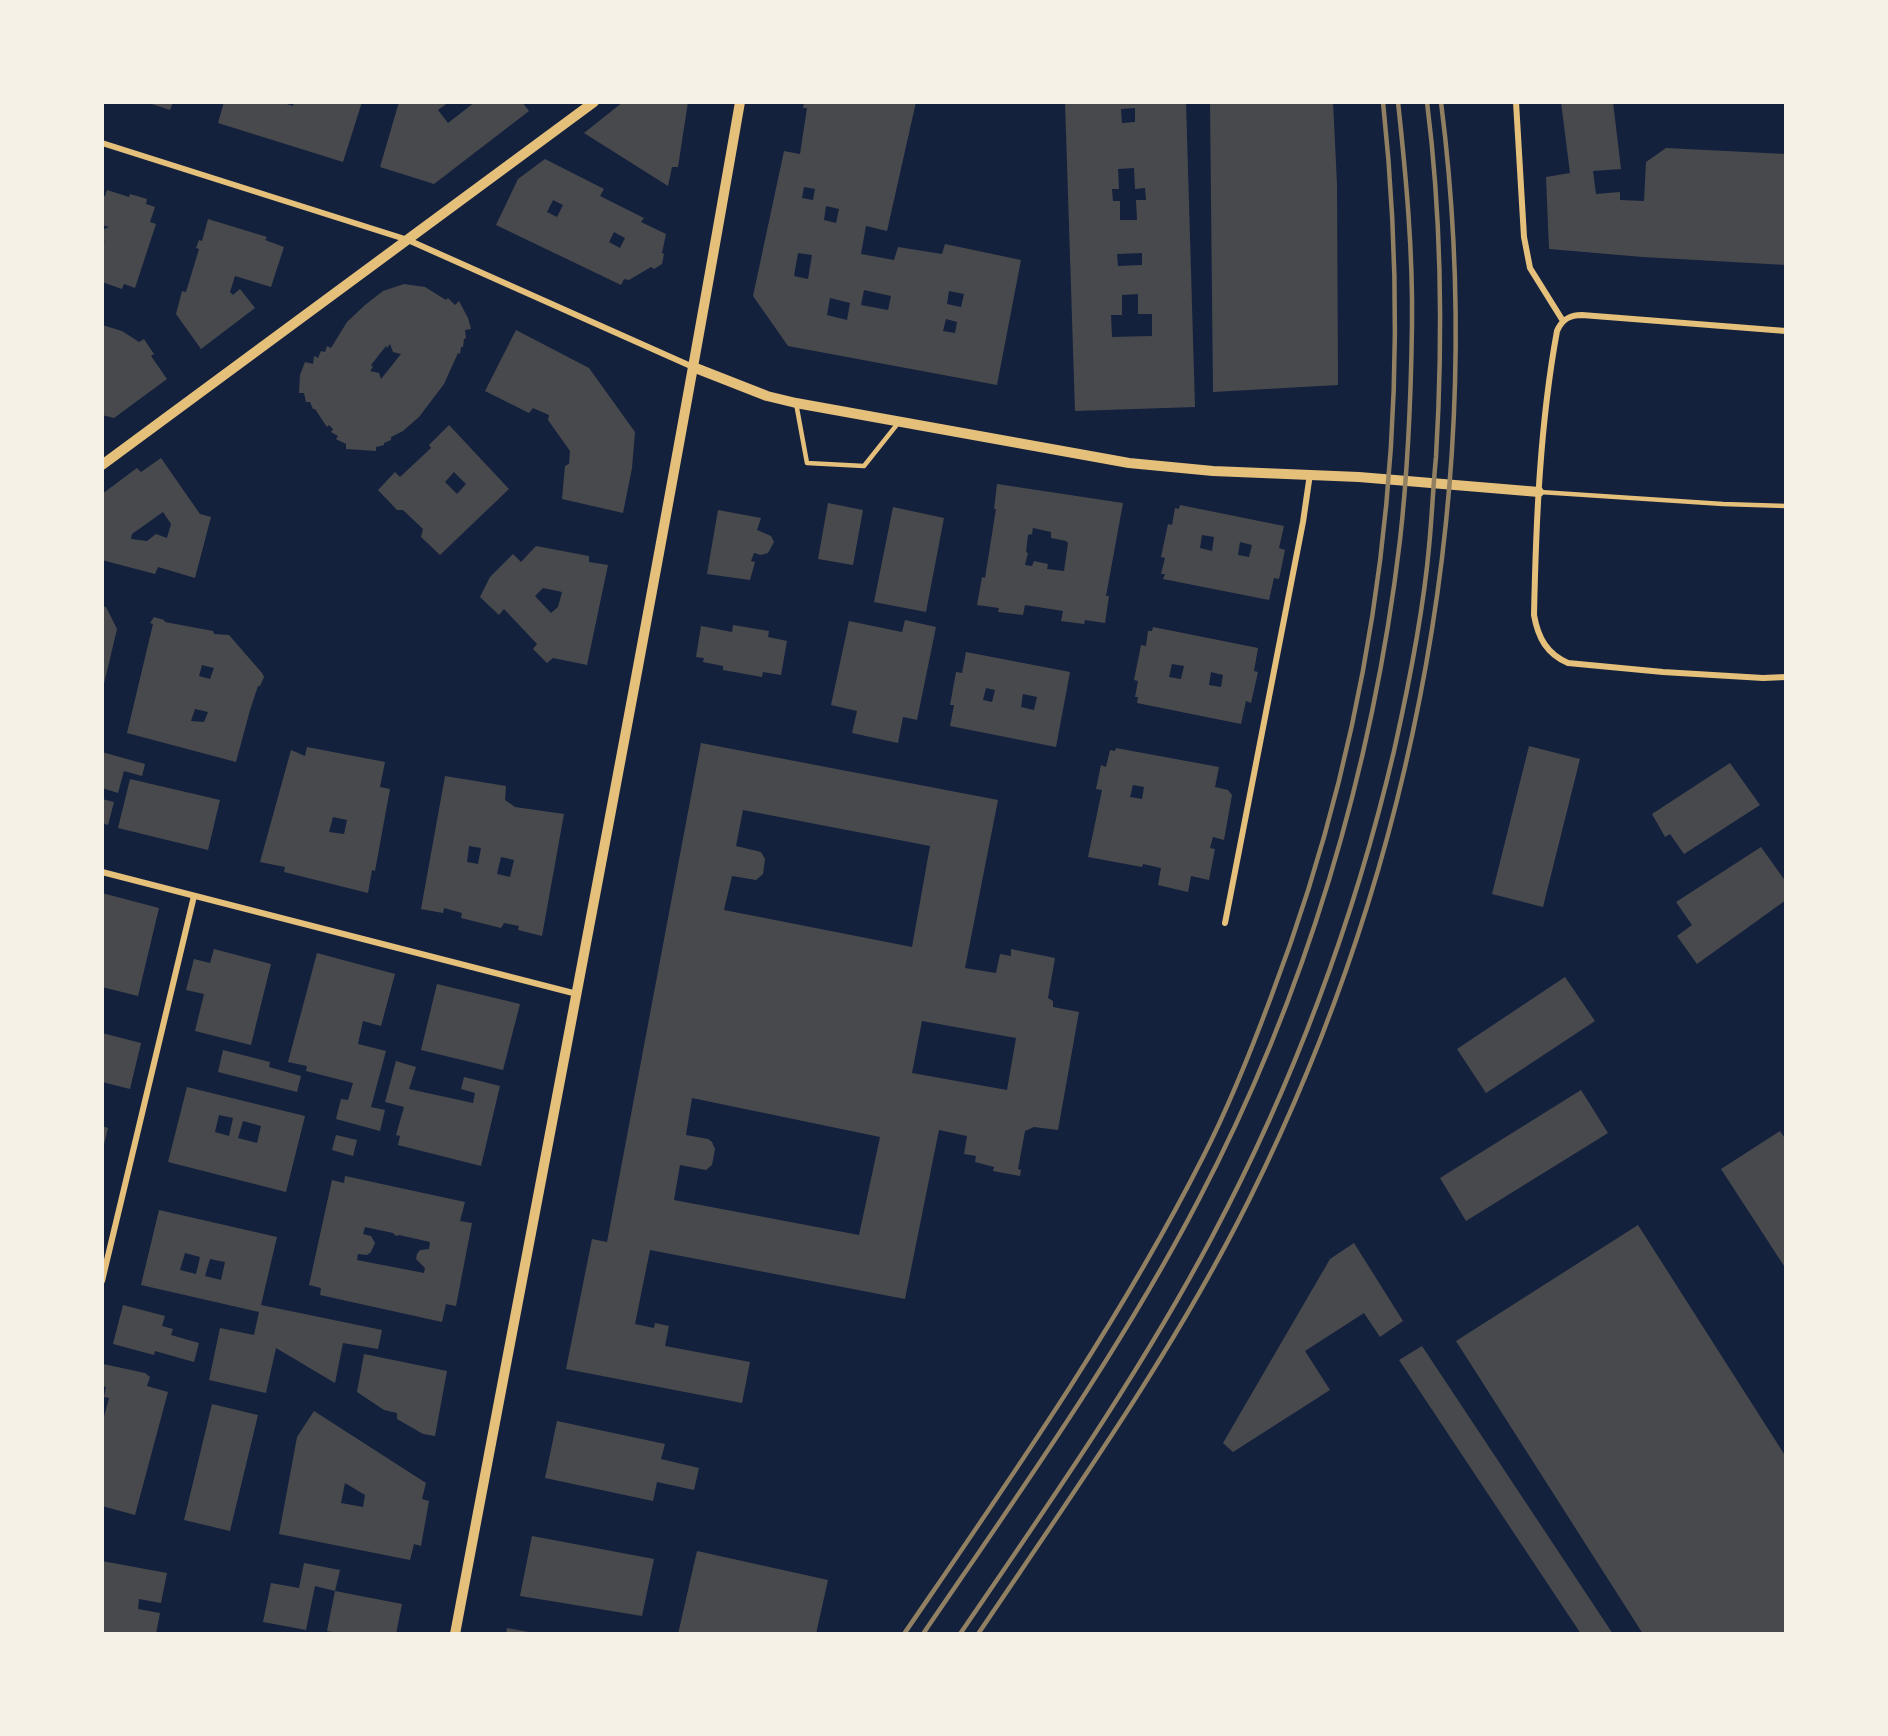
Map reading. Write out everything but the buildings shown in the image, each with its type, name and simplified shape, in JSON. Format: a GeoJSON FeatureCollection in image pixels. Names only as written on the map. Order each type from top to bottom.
{"type":"FeatureCollection","features":[{"type":"Feature","properties":{"kind":"street"},"geometry":{"type":"LineString","coordinates":[[102,465],[594,102]]}},
{"type":"Feature","properties":{"kind":"street"},"geometry":{"type":"LineString","coordinates":[[455,1634],[577,994],[740,102]]}},
{"type":"Feature","properties":{"kind":"street"},"geometry":{"type":"LineString","coordinates":[[1516,102],[1527,256],[1530,268],[1563,321]]}},
{"type":"Feature","properties":{"kind":"street"},"geometry":{"type":"LineString","coordinates":[[102,143],[408,240],[693,367],[767,396],[1129,463],[1213,471],[1359,477],[1539,492]]}},
{"type":"Feature","properties":{"kind":"street"},"geometry":{"type":"LineString","coordinates":[[1786,331],[1582,315],[1574,315],[1563,321],[1557,331],[1552,364],[1539,492],[1534,615],[1540,638],[1545,647],[1560,659],[1578,665],[1762,678],[1786,677]]}},
{"type":"Feature","properties":{"kind":"street"},"geometry":{"type":"LineString","coordinates":[[1225,923],[1301,534],[1310,474]]}},
{"type":"Feature","properties":{"kind":"street"},"geometry":{"type":"LineString","coordinates":[[102,872],[577,994]]}},
{"type":"Feature","properties":{"kind":"street"},"geometry":{"type":"LineString","coordinates":[[102,1281],[194,896]]}},
{"type":"Feature","properties":{"kind":"lane"},"geometry":{"type":"LineString","coordinates":[[796,403],[807,463],[864,466],[899,422]]}},
{"type":"Feature","properties":{"kind":"lane"},"geometry":{"type":"LineString","coordinates":[[1539,492],[1786,506]]}},
{"type":"Feature","properties":{"kind":"lane"},"geometry":{"type":"LineString","coordinates":[[102,1247],[110,1249]]}},
{"type":"Feature","properties":{"kind":"railway"},"geometry":{"type":"LineString","coordinates":[[904,1634],[1099,1341],[1170,1219],[1213,1138],[1256,1038],[1309,888],[1340,778],[1363,668],[1381,556],[1391,444],[1395,331],[1392,217],[1383,102]]}},
{"type":"Feature","properties":{"kind":"railway"},"geometry":{"type":"LineString","coordinates":[[923,1634],[1102,1368],[1198,1201],[1271,1044],[1302,963],[1329,880],[1372,711],[1388,626],[1403,513],[1410,406],[1412,297],[1408,213],[1398,102]]}},
{"type":"Feature","properties":{"kind":"railway"},"geometry":{"type":"LineString","coordinates":[[960,1634],[1123,1389],[1212,1237],[1242,1179],[1295,1060],[1319,1000],[1360,877],[1378,814],[1405,700],[1419,624],[1430,536],[1438,412],[1440,279],[1436,191],[1427,102]]}},
{"type":"Feature","properties":{"kind":"railway"},"geometry":{"type":"LineString","coordinates":[[978,1634],[1121,1422],[1188,1313],[1219,1257],[1249,1200],[1307,1071],[1357,939],[1396,803],[1426,665],[1446,525],[1455,384],[1453,243],[1441,102]]}}]}
